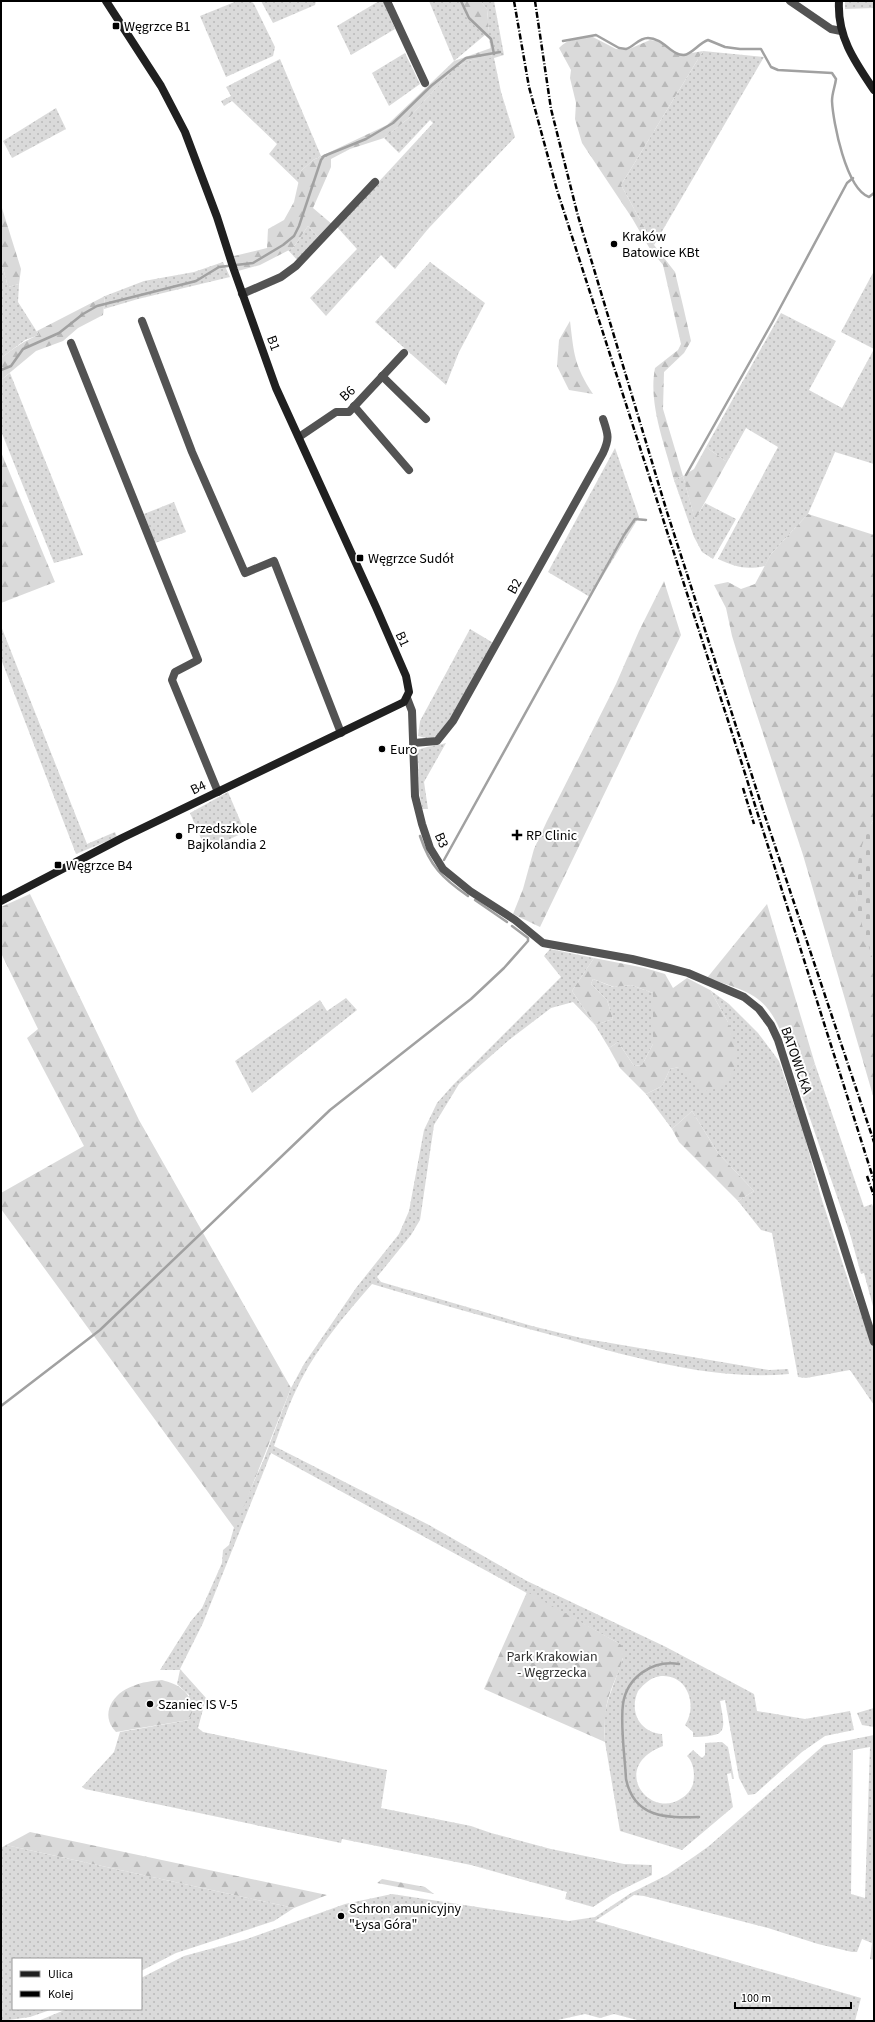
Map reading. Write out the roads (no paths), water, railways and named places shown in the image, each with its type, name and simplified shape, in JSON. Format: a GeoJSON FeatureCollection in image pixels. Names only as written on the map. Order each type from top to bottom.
{"type":"FeatureCollection","features":[{"type":"Feature","properties":{"kind":"street","name":"B1"},"geometry":{"type":"LineString","coordinates":[[106,1],[176,114],[217,217],[230,260],[276,388],[402,667],[409,688],[407,698]]}},
{"type":"Feature","properties":{"kind":"street"},"geometry":{"type":"LineString","coordinates":[[387,1],[425,83]]}},
{"type":"Feature","properties":{"kind":"street"},"geometry":{"type":"LineString","coordinates":[[790,1],[831,29],[841,30]]}},
{"type":"Feature","properties":{"kind":"street"},"geometry":{"type":"LineString","coordinates":[[839,1],[841,30],[849,52],[874,90]]}},
{"type":"Feature","properties":{"kind":"street"},"geometry":{"type":"LineString","coordinates":[[242,294],[281,277],[296,266],[375,182]]}},
{"type":"Feature","properties":{"kind":"street"},"geometry":{"type":"LineString","coordinates":[[142,321],[192,452],[245,574],[274,561],[341,733]]}},
{"type":"Feature","properties":{"kind":"street"},"geometry":{"type":"LineString","coordinates":[[71,343],[198,660],[175,672],[172,680],[218,792]]}},
{"type":"Feature","properties":{"kind":"street","name":"B6"},"geometry":{"type":"LineString","coordinates":[[299,437],[336,412],[349,412],[404,353]]}},
{"type":"Feature","properties":{"kind":"street"},"geometry":{"type":"LineString","coordinates":[[382,376],[426,419]]}},
{"type":"Feature","properties":{"kind":"street"},"geometry":{"type":"LineString","coordinates":[[354,406],[409,470]]}},
{"type":"Feature","properties":{"kind":"street","name":"B2"},"geometry":{"type":"LineString","coordinates":[[414,743],[437,741],[454,721],[603,453],[609,436],[603,419]]}},
{"type":"Feature","properties":{"kind":"street","name":"B4"},"geometry":{"type":"LineString","coordinates":[[1,901],[122,838],[400,704],[407,698]]}},
{"type":"Feature","properties":{"kind":"street","name":"B3"},"geometry":{"type":"LineString","coordinates":[[407,698],[412,710],[415,796],[422,824],[435,858],[443,869],[470,891],[515,920],[543,943]]}},
{"type":"Feature","properties":{"kind":"street","name":"BATOWICKA"},"geometry":{"type":"LineString","coordinates":[[543,943],[632,959],[688,973],[744,997],[759,1009],[771,1025],[778,1040],[874,1342]]}},
{"type":"Feature","properties":{"kind":"waterway"},"geometry":{"type":"LineString","coordinates":[[461,1],[469,18],[491,39],[494,54]]}},
{"type":"Feature","properties":{"kind":"waterway"},"geometry":{"type":"LineString","coordinates":[[563,41],[596,35],[619,48],[626,49],[641,39],[648,38],[658,41],[675,53],[684,55],[690,53],[708,40],[725,47],[761,49],[771,67],[778,70],[832,73],[836,79],[832,98],[835,124],[847,169],[861,191],[869,197],[874,193]]}},
{"type":"Feature","properties":{"kind":"waterway"},"geometry":{"type":"LineString","coordinates":[[1,370],[11,366],[23,349],[59,333],[83,314],[97,306],[196,281],[219,267],[253,263],[283,245],[294,236],[299,226],[321,160],[324,156],[366,139],[393,123],[431,86],[466,58],[500,52]]}},
{"type":"Feature","properties":{"kind":"waterway"},"geometry":{"type":"LineString","coordinates":[[686,475],[773,321],[847,183],[853,178]]}},
{"type":"Feature","properties":{"kind":"waterway"},"geometry":{"type":"LineString","coordinates":[[444,860],[624,535],[635,519],[646,520]]}},
{"type":"Feature","properties":{"kind":"waterway"},"geometry":{"type":"LineString","coordinates":[[420,836],[428,856],[438,870],[444,877],[468,896]]}},
{"type":"Feature","properties":{"kind":"waterway"},"geometry":{"type":"LineString","coordinates":[[475,900],[507,922]]}},
{"type":"Feature","properties":{"kind":"waterway"},"geometry":{"type":"LineString","coordinates":[[1,1406],[100,1330],[330,1110],[471,999],[504,968],[528,941],[528,938],[512,926]]}},
{"type":"Feature","properties":{"kind":"waterway"},"geometry":{"type":"LineString","coordinates":[[679,1664],[669,1663],[659,1665],[642,1672],[635,1678],[625,1694],[622,1722],[626,1779],[630,1792],[636,1802],[653,1813],[675,1817],[699,1817]]}},
{"type":"Feature","properties":{"kind":"railway"},"geometry":{"type":"LineString","coordinates":[[514,1],[529,87],[557,190],[742,764],[874,1181]]}},
{"type":"Feature","properties":{"kind":"railway"},"geometry":{"type":"LineString","coordinates":[[535,1],[551,109],[578,216],[667,512],[764,813],[874,1142]]}},
{"type":"Feature","properties":{"kind":"railway"},"geometry":{"type":"LineString","coordinates":[[743,788],[754,824]]}},
{"type":"Feature","properties":{"kind":"railway"},"geometry":{"type":"LineString","coordinates":[[867,1176],[874,1196]]}},
{"type":"Feature","properties":{"kind":"place","name":"Węgrzce B1"},"geometry":{"type":"Point","coordinates":[116,26]}},
{"type":"Feature","properties":{"kind":"place","name":"Kraków Batowice KBt"},"geometry":{"type":"Point","coordinates":[614,244]}},
{"type":"Feature","properties":{"kind":"place","name":"Węgrzce Sudół"},"geometry":{"type":"Point","coordinates":[360,558]}},
{"type":"Feature","properties":{"kind":"place","name":"Euro"},"geometry":{"type":"Point","coordinates":[382,749]}},
{"type":"Feature","properties":{"kind":"place","name":"RP Clinic"},"geometry":{"type":"Point","coordinates":[517,835]}},
{"type":"Feature","properties":{"kind":"place","name":"Przedszkole Bajkolandia 2"},"geometry":{"type":"Point","coordinates":[179,836]}},
{"type":"Feature","properties":{"kind":"place","name":"Węgrzce B4"},"geometry":{"type":"Point","coordinates":[58,865]}},
{"type":"Feature","properties":{"kind":"place","name":"Szaniec IS V-5"},"geometry":{"type":"Point","coordinates":[150,1704]}},
{"type":"Feature","properties":{"kind":"place","name":"Schron amunicyjny \"Łysa Góra\""},"geometry":{"type":"Point","coordinates":[341,1916]}},
{"type":"Feature","properties":{"kind":"park label","name":"Park Krakowian - Węgrzecka"},"geometry":{"type":"Point","coordinates":[552,1664]}}]}
